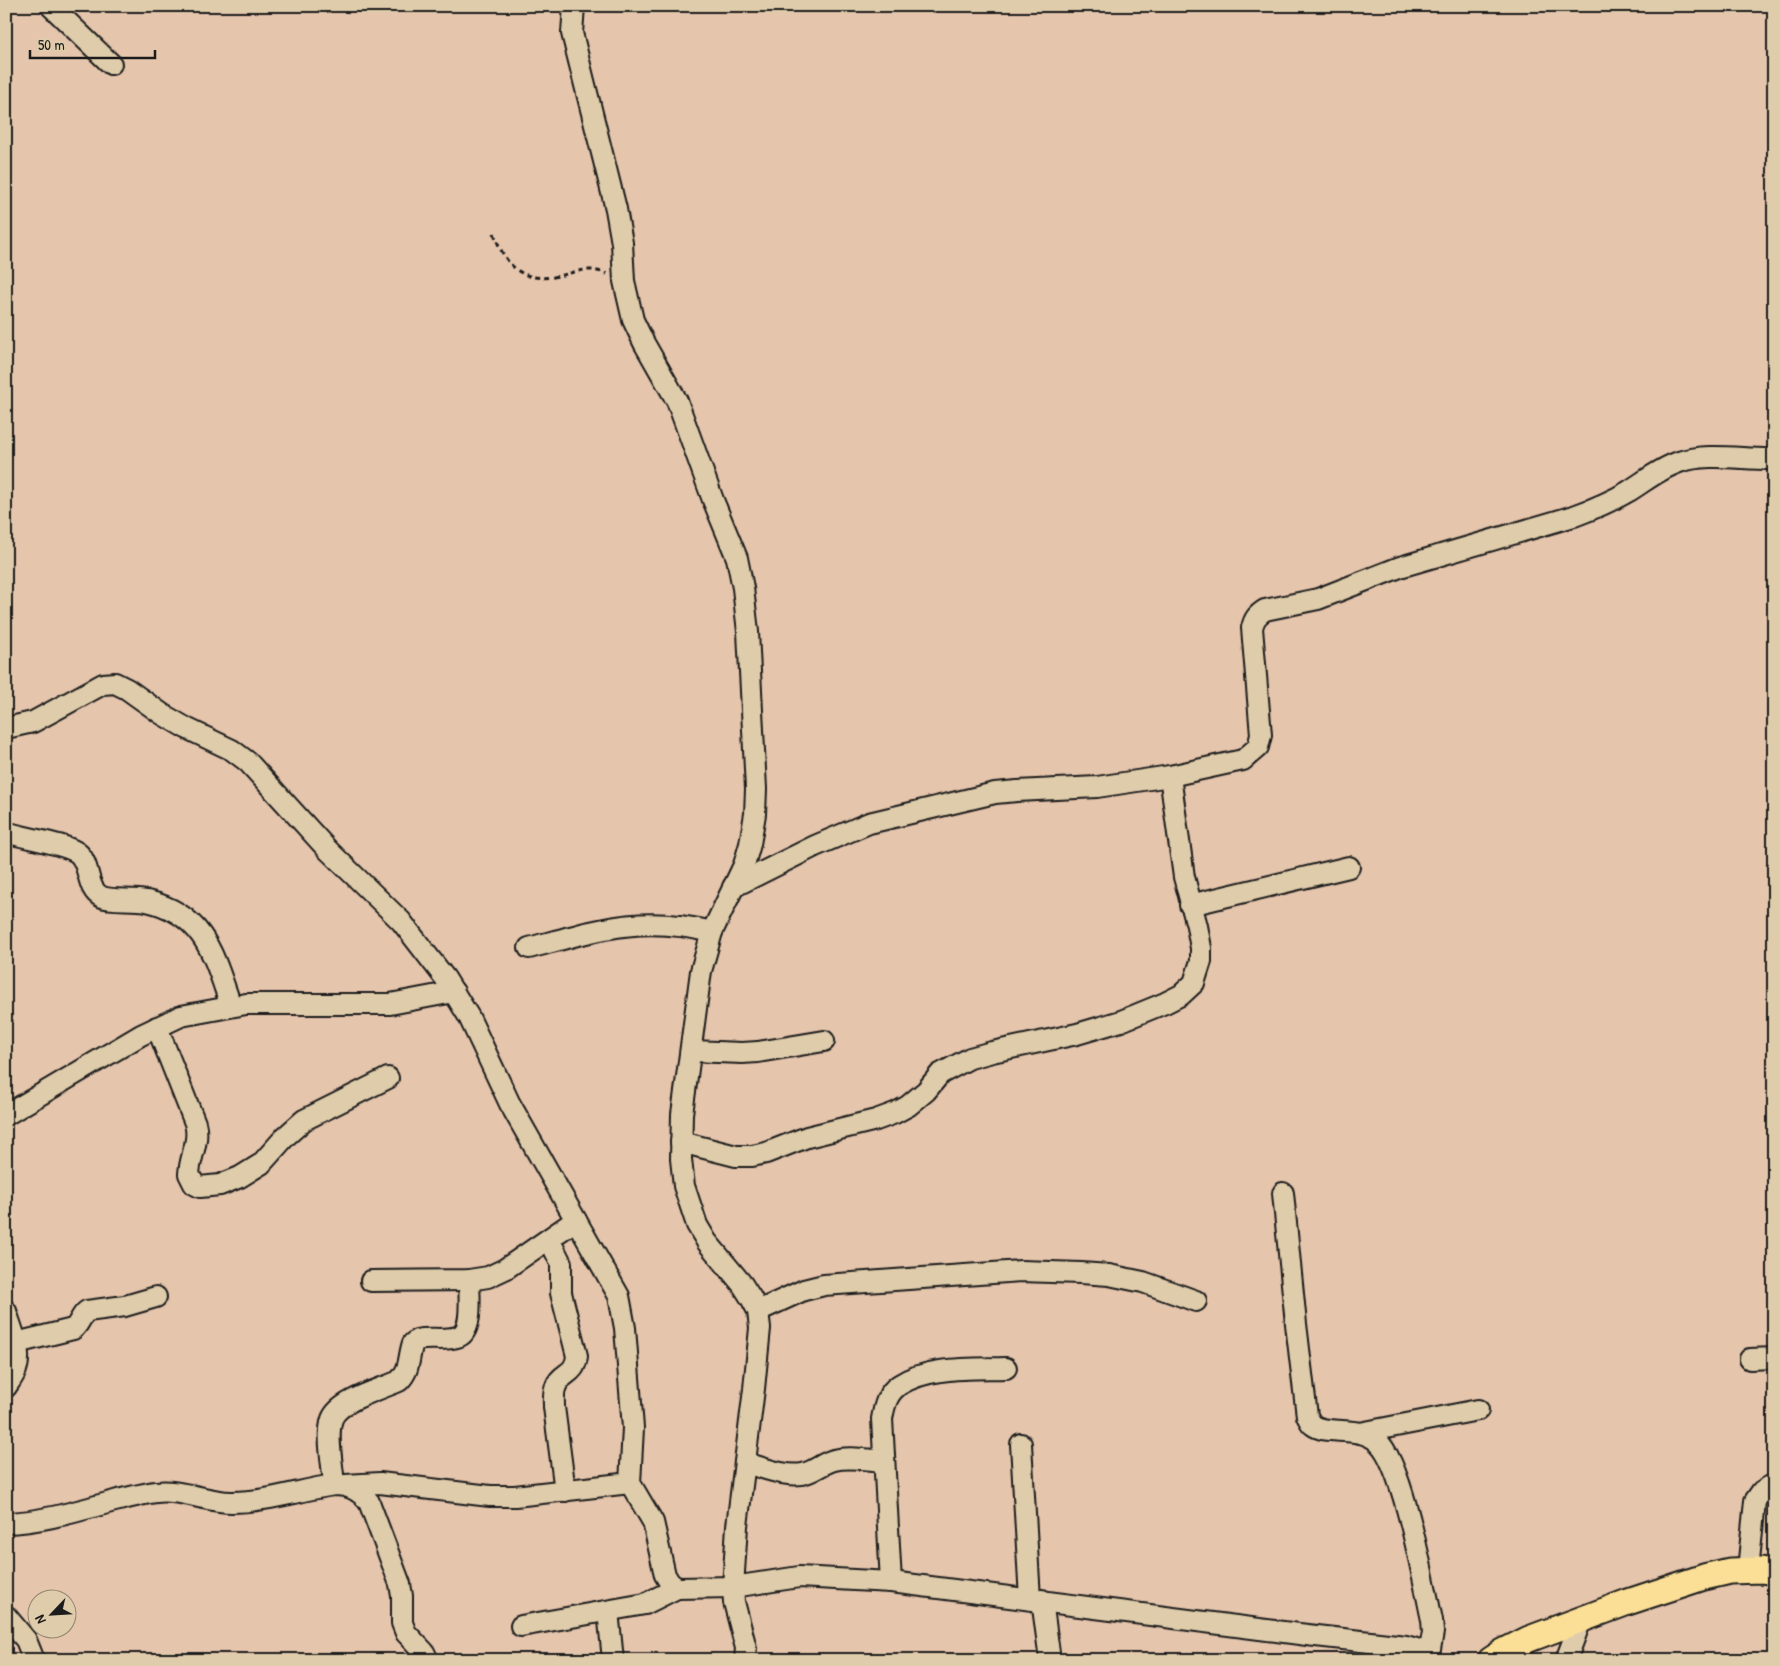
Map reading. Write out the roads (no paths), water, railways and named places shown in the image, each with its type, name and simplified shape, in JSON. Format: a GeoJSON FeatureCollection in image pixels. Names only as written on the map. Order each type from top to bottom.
{"type":"FeatureCollection","features":[{"type":"Feature","properties":{"kind":"main road"},"geometry":{"type":"LineString","coordinates":[[1491,1660],[1529,1639],[1628,1602],[1704,1577],[1730,1571],[1774,1572]]}},
{"type":"Feature","properties":{"kind":"street"},"geometry":{"type":"LineString","coordinates":[[51,6],[111,64]]}},
{"type":"Feature","properties":{"kind":"street"},"geometry":{"type":"LineString","coordinates":[[574,6],[572,33],[616,209],[622,243],[624,281],[634,320],[644,343],[677,401],[713,500],[737,558],[743,588],[748,632],[755,814],[744,865],[712,932],[701,971],[692,1051],[682,1114],[681,1142],[684,1186],[697,1225],[707,1242],[742,1284],[758,1311],[760,1328],[727,1587],[734,1602],[746,1648],[745,1660]]}},
{"type":"Feature","properties":{"kind":"street"},"geometry":{"type":"LineString","coordinates":[[734,887],[831,839],[869,823],[996,793],[1097,787],[1170,776],[1243,760],[1258,747],[1261,735],[1252,628],[1258,614],[1265,610],[1318,599],[1400,567],[1574,516],[1600,506],[1627,492],[1668,466],[1680,462],[1695,458],[1774,458]]}},
{"type":"Feature","properties":{"kind":"street"},"geometry":{"type":"LineString","coordinates":[[6,728],[34,722],[103,684],[114,683],[127,689],[186,728],[232,750],[248,762],[328,850],[401,921],[422,947],[469,1017],[510,1104],[615,1288],[622,1309],[633,1428],[630,1484],[653,1522],[665,1575],[670,1583],[682,1588]]}},
{"type":"Feature","properties":{"kind":"street"},"geometry":{"type":"LineString","coordinates":[[681,1142],[736,1156],[752,1156],[766,1153],[807,1137],[876,1120],[895,1113],[908,1106],[926,1091],[940,1074],[970,1058],[1077,1034],[1121,1021],[1181,995],[1194,983],[1201,961],[1197,926],[1184,877],[1170,776]]}},
{"type":"Feature","properties":{"kind":"street"},"geometry":{"type":"LineString","coordinates":[[6,832],[74,851],[80,855],[93,889],[102,897],[149,901],[187,920],[200,933],[208,945],[231,1006]]}},
{"type":"Feature","properties":{"kind":"street"},"geometry":{"type":"LineString","coordinates":[[1190,905],[1348,867]]}},
{"type":"Feature","properties":{"kind":"street"},"geometry":{"type":"LineString","coordinates":[[529,948],[601,928],[625,924],[686,925],[712,932]]}},
{"type":"Feature","properties":{"kind":"street"},"geometry":{"type":"LineString","coordinates":[[6,1115],[102,1057],[181,1016],[246,1004],[390,1004],[454,992]]}},
{"type":"Feature","properties":{"kind":"street"},"geometry":{"type":"LineString","coordinates":[[157,1027],[196,1123],[198,1131],[188,1174],[194,1184],[200,1187],[220,1185],[249,1173],[304,1120],[388,1078]]}},
{"type":"Feature","properties":{"kind":"street"},"geometry":{"type":"LineString","coordinates":[[692,1051],[758,1052],[824,1041]]}},
{"type":"Feature","properties":{"kind":"street"},"geometry":{"type":"LineString","coordinates":[[1283,1193],[1307,1416],[1313,1426],[1360,1432],[1478,1410]]}},
{"type":"Feature","properties":{"kind":"street"},"geometry":{"type":"LineString","coordinates":[[371,1281],[469,1280],[488,1277],[505,1269],[576,1220]]}},
{"type":"Feature","properties":{"kind":"street"},"geometry":{"type":"LineString","coordinates":[[549,1239],[561,1263],[561,1293],[577,1356],[573,1370],[560,1380],[554,1394],[565,1491]]}},
{"type":"Feature","properties":{"kind":"street"},"geometry":{"type":"LineString","coordinates":[[758,1311],[804,1290],[824,1285],[1021,1271],[1109,1275],[1143,1282],[1196,1300]]}},
{"type":"Feature","properties":{"kind":"street"},"geometry":{"type":"LineString","coordinates":[[339,1485],[330,1434],[332,1417],[346,1404],[399,1381],[410,1366],[411,1348],[417,1340],[457,1337],[464,1334],[469,1317],[469,1280]]}},
{"type":"Feature","properties":{"kind":"street"},"geometry":{"type":"LineString","coordinates":[[16,1343],[73,1329],[79,1324],[82,1315],[87,1311],[125,1306],[156,1297]]}},
{"type":"Feature","properties":{"kind":"street"},"geometry":{"type":"LineString","coordinates":[[6,1311],[16,1343],[19,1361],[6,1387]]}},
{"type":"Feature","properties":{"kind":"street"},"geometry":{"type":"LineString","coordinates":[[1750,1359],[1774,1358]]}},
{"type":"Feature","properties":{"kind":"street"},"geometry":{"type":"LineString","coordinates":[[891,1582],[882,1419],[884,1407],[889,1396],[898,1386],[909,1380],[936,1372],[1006,1368]]}},
{"type":"Feature","properties":{"kind":"street"},"geometry":{"type":"LineString","coordinates":[[1360,1432],[1379,1443],[1386,1452],[1396,1474],[1418,1555],[1432,1620],[1433,1632],[1430,1657]]}},
{"type":"Feature","properties":{"kind":"street"},"geometry":{"type":"LineString","coordinates":[[1021,1444],[1036,1600],[1050,1660]]}},
{"type":"Feature","properties":{"kind":"street"},"geometry":{"type":"LineString","coordinates":[[744,1463],[787,1474],[801,1474],[810,1472],[833,1460],[884,1461]]}},
{"type":"Feature","properties":{"kind":"street"},"geometry":{"type":"LineString","coordinates":[[6,1523],[66,1514],[157,1492],[177,1492],[231,1502],[251,1501],[339,1485],[385,1484],[490,1496],[515,1496],[630,1484]]}},
{"type":"Feature","properties":{"kind":"street"},"geometry":{"type":"LineString","coordinates":[[1748,1570],[1754,1510],[1762,1491],[1774,1484]]}},
{"type":"Feature","properties":{"kind":"street"},"geometry":{"type":"LineString","coordinates":[[339,1485],[354,1488],[368,1502],[400,1584],[402,1623],[406,1633],[424,1652],[428,1660]]}},
{"type":"Feature","properties":{"kind":"street"},"geometry":{"type":"LineString","coordinates":[[521,1626],[646,1604],[682,1588],[727,1587],[799,1577],[891,1582],[1406,1646],[1421,1650],[1430,1657]]}},
{"type":"Feature","properties":{"kind":"street"},"geometry":{"type":"LineString","coordinates":[[608,1611],[613,1660]]}},
{"type":"Feature","properties":{"kind":"street"},"geometry":{"type":"LineString","coordinates":[[6,1616],[26,1640],[33,1659]]}},
{"type":"Feature","properties":{"kind":"street"},"geometry":{"type":"LineString","coordinates":[[1566,1660],[1581,1620]]}}]}
